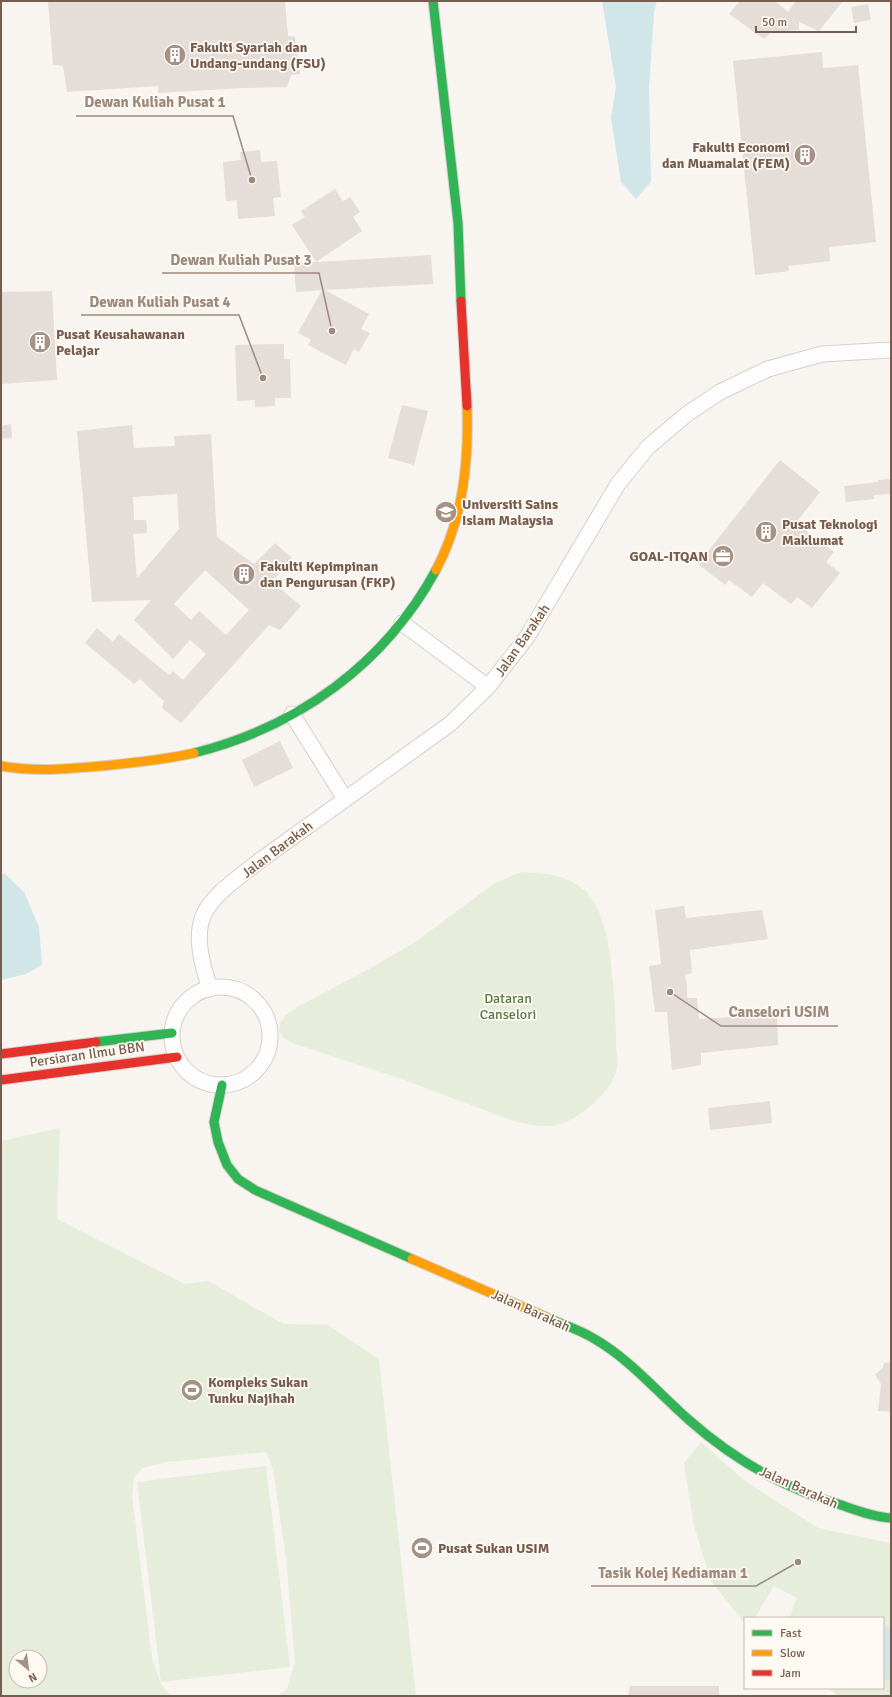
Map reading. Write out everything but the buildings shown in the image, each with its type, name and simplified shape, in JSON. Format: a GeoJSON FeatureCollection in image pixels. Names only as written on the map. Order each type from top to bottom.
{"type":"FeatureCollection","features":[{"type":"Feature","properties":{"kind":"street"},"geometry":{"type":"LineString","coordinates":[[1,766],[11,768],[56,770],[125,764],[187,755],[236,741],[269,727],[348,678],[377,651],[402,623],[431,578],[456,522],[465,479],[468,437],[458,225],[434,1]]}},
{"type":"Feature","properties":{"kind":"street","name":"Jalan Barakah"},"geometry":{"type":"LineString","coordinates":[[210,989],[202,963],[198,936],[200,921],[208,906],[241,876],[450,724],[488,687],[527,637],[618,484],[648,447],[687,414],[720,392],[768,369],[822,354],[891,350]]}},
{"type":"Feature","properties":{"kind":"street"},"geometry":{"type":"LineString","coordinates":[[402,623],[488,687]]}},
{"type":"Feature","properties":{"kind":"street"},"geometry":{"type":"LineString","coordinates":[[292,714],[346,799]]}},
{"type":"Feature","properties":{"kind":"street"},"geometry":{"type":"LineString","coordinates":[[226,988],[241,991],[254,1000],[264,1012],[269,1024],[270,1038],[268,1051],[261,1065],[250,1076],[237,1083],[222,1085],[208,1083],[195,1078],[184,1069],[173,1046],[172,1033],[176,1018],[184,1005],[196,995],[210,989],[226,988]]}},
{"type":"Feature","properties":{"kind":"street","name":"Persiaran Ilmu BBN"},"geometry":{"type":"LineString","coordinates":[[1,1054],[172,1033]]}},
{"type":"Feature","properties":{"kind":"street","name":"Persiaran Ilmu BBN"},"geometry":{"type":"LineString","coordinates":[[1,1080],[177,1057]]}},
{"type":"Feature","properties":{"kind":"street","name":"Jalan Barakah"},"geometry":{"type":"LineString","coordinates":[[222,1085],[214,1122],[218,1142],[227,1165],[238,1179],[255,1190],[592,1337],[643,1375],[696,1426],[742,1461],[798,1490],[829,1503],[882,1518],[891,1518]]}},
{"type":"Feature","properties":{"kind":"green space","name":"Dataran Canselori"},"geometry":{"type":"Polygon","coordinates":[[[521,872],[554,875],[570,881],[584,890],[598,909],[609,946],[616,1021],[617,1068],[609,1086],[602,1095],[576,1117],[567,1122],[553,1126],[532,1125],[516,1122],[396,1077],[292,1043],[283,1038],[279,1031],[280,1023],[286,1015],[299,1006],[369,969],[415,942],[495,883],[521,872]]]}},
{"type":"Feature","properties":{"kind":"green space","name":"Kompleks Sukan Tunku Najihah"},"geometry":{"type":"Polygon","coordinates":[[[60,1128],[57,1219],[185,1284],[209,1281],[284,1324],[328,1325],[379,1359],[416,1696],[277,1696],[287,1689],[295,1662],[286,1558],[273,1469],[266,1452],[167,1462],[142,1468],[134,1478],[132,1496],[152,1658],[161,1684],[171,1696],[1,1696],[1,1141],[60,1128]]]}},
{"type":"Feature","properties":{"kind":"green space"},"geometry":{"type":"Polygon","coordinates":[[[701,1442],[744,1480],[818,1528],[891,1543],[891,1696],[839,1696],[828,1689],[884,1689],[884,1617],[789,1617],[797,1598],[774,1586],[756,1617],[744,1617],[744,1623],[711,1581],[694,1526],[684,1463],[701,1442]]]}},
{"type":"Feature","properties":{"kind":"green space"},"geometry":{"type":"Polygon","coordinates":[[[266,1466],[290,1667],[161,1682],[137,1482],[266,1466]]]}},
{"type":"Feature","properties":{"kind":"shaded area"},"geometry":{"type":"Polygon","coordinates":[[[602,1],[657,1],[654,12],[649,87],[651,182],[636,199],[621,182],[611,117],[616,87],[602,1]]]}},
{"type":"Feature","properties":{"kind":"shaded area"},"geometry":{"type":"Polygon","coordinates":[[[1,874],[5,874],[24,892],[39,927],[42,965],[26,974],[1,980],[1,874]]]}},
{"type":"Feature","properties":{"kind":"shaded area"},"geometry":{"type":"Polygon","coordinates":[[[884,1628],[891,1628],[891,1681],[884,1678],[884,1628]]]}},
{"type":"Feature","properties":{"kind":"traffic: fast"},"geometry":{"type":"LineString","coordinates":[[433,1],[458,223],[461,301]]}},
{"type":"Feature","properties":{"kind":"traffic: fast"},"geometry":{"type":"LineString","coordinates":[[194,753],[232,742],[269,727],[303,708],[335,687],[364,662],[391,635],[415,604],[436,570]]}},
{"type":"Feature","properties":{"kind":"traffic: fast"},"geometry":{"type":"LineString","coordinates":[[96,1042],[172,1033]]}},
{"type":"Feature","properties":{"kind":"traffic: fast"},"geometry":{"type":"LineString","coordinates":[[222,1085],[214,1122],[218,1142],[227,1165],[238,1179],[255,1190],[412,1259]]}},
{"type":"Feature","properties":{"kind":"traffic: fast"},"geometry":{"type":"LineString","coordinates":[[546,1317],[581,1332],[606,1346],[643,1376],[677,1409],[706,1434],[723,1447],[759,1470],[818,1497],[864,1513],[891,1518]]}},
{"type":"Feature","properties":{"kind":"traffic: slow"},"geometry":{"type":"LineString","coordinates":[[436,570],[453,531],[462,490],[467,448],[467,406]]}},
{"type":"Feature","properties":{"kind":"traffic: slow"},"geometry":{"type":"LineString","coordinates":[[1,766],[26,769],[77,768],[148,761],[194,753]]}},
{"type":"Feature","properties":{"kind":"traffic: slow"},"geometry":{"type":"LineString","coordinates":[[412,1259],[546,1317]]}},
{"type":"Feature","properties":{"kind":"traffic: jam"},"geometry":{"type":"LineString","coordinates":[[461,301],[467,406]]}},
{"type":"Feature","properties":{"kind":"traffic: jam"},"geometry":{"type":"LineString","coordinates":[[1,1054],[96,1042]]}},
{"type":"Feature","properties":{"kind":"traffic: jam"},"geometry":{"type":"LineString","coordinates":[[1,1080],[177,1057]]}},
{"type":"Feature","properties":{"kind":"place","name":"Fakulti Syariah dan Undang-undang (FSU)"},"geometry":{"type":"Point","coordinates":[175,55]}},
{"type":"Feature","properties":{"kind":"place","name":"Fakulti Economi dan Muamalat (FEM)"},"geometry":{"type":"Point","coordinates":[805,155]}},
{"type":"Feature","properties":{"kind":"place","name":"Dewan Kuliah Pusat 1"},"geometry":{"type":"Point","coordinates":[252,180]}},
{"type":"Feature","properties":{"kind":"place","name":"Dewan Kuliah Pusat 3"},"geometry":{"type":"Point","coordinates":[332,331]}},
{"type":"Feature","properties":{"kind":"place","name":"Pusat Keusahawanan Pelajar"},"geometry":{"type":"Point","coordinates":[40,342]}},
{"type":"Feature","properties":{"kind":"place","name":"Dewan Kuliah Pusat 4"},"geometry":{"type":"Point","coordinates":[263,378]}},
{"type":"Feature","properties":{"kind":"place","name":"Universiti Sains Islam Malaysia"},"geometry":{"type":"Point","coordinates":[446,512]}},
{"type":"Feature","properties":{"kind":"place","name":"Pusat Teknologi Maklumat"},"geometry":{"type":"Point","coordinates":[766,532]}},
{"type":"Feature","properties":{"kind":"place","name":"GOAL-ITQAN"},"geometry":{"type":"Point","coordinates":[723,556]}},
{"type":"Feature","properties":{"kind":"place","name":"Fakulti Kepimpinan dan Pengurusan (FKP)"},"geometry":{"type":"Point","coordinates":[244,574]}},
{"type":"Feature","properties":{"kind":"place","name":"Canselori USIM"},"geometry":{"type":"Point","coordinates":[670,992]}},
{"type":"Feature","properties":{"kind":"place","name":"Kompleks Sukan Tunku Najihah"},"geometry":{"type":"Point","coordinates":[192,1390]}},
{"type":"Feature","properties":{"kind":"place","name":"Pusat Sukan USIM"},"geometry":{"type":"Point","coordinates":[422,1548]}},
{"type":"Feature","properties":{"kind":"place","name":"Tasik Kolej Kediaman 1"},"geometry":{"type":"Point","coordinates":[798,1562]}}]}
